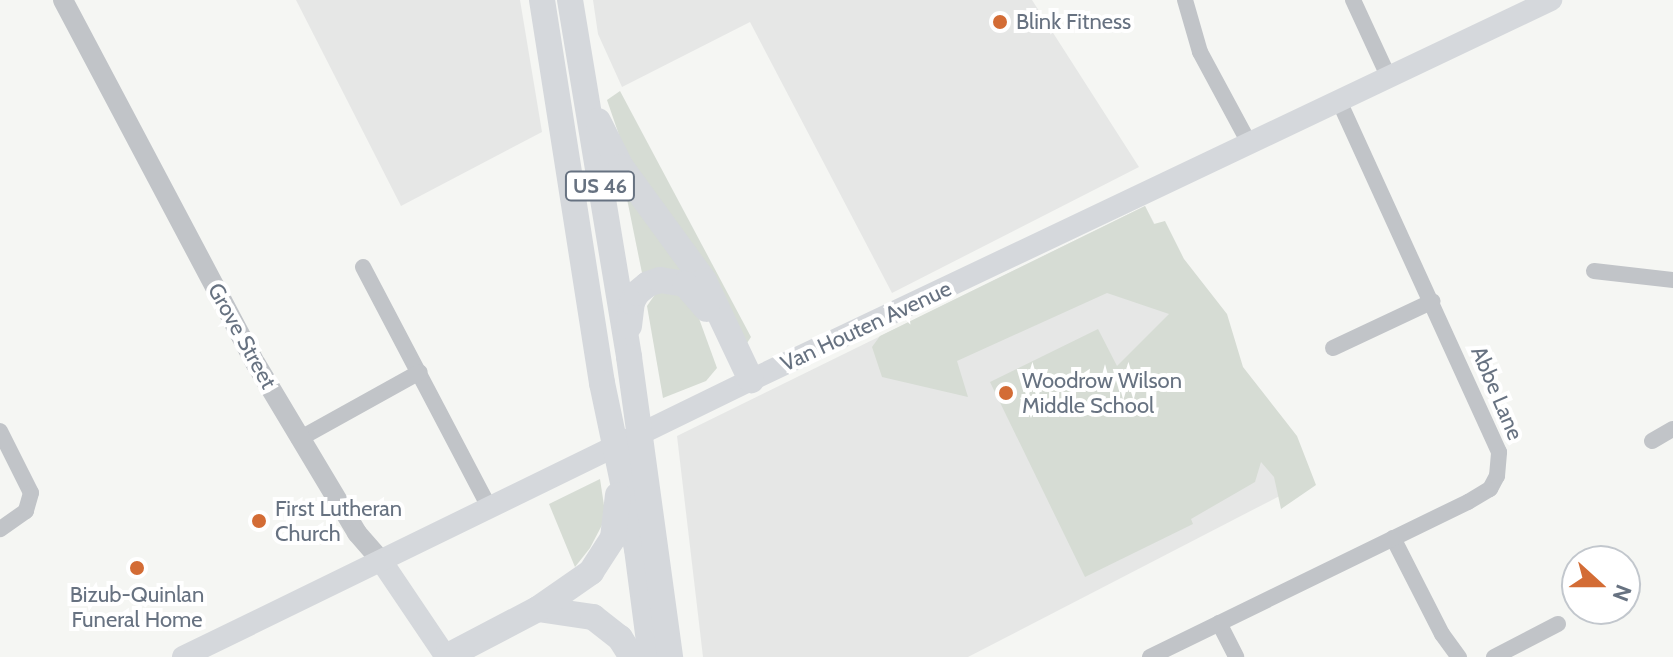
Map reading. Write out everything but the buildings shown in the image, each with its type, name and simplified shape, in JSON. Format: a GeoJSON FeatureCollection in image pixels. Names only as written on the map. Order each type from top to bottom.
{"type":"FeatureCollection","features":[{"type":"Feature","properties":{"kind":"highway","name":"US 46"},"geometry":{"type":"LineString","coordinates":[[542,0],[604,460],[637,549],[651,657]]}},
{"type":"Feature","properties":{"kind":"highway","name":"US 46"},"geometry":{"type":"LineString","coordinates":[[570,0],[629,357],[670,657]]}},
{"type":"Feature","properties":{"kind":"highway"},"geometry":{"type":"LineString","coordinates":[[587,96],[612,152],[704,281],[751,380]]}},
{"type":"Feature","properties":{"kind":"highway"},"geometry":{"type":"LineString","coordinates":[[629,357],[632,302],[648,284],[660,280],[685,284],[732,340]]}},
{"type":"Feature","properties":{"kind":"highway"},"geometry":{"type":"LineString","coordinates":[[446,657],[538,609],[580,581],[607,550],[618,511],[604,460]]}},
{"type":"Feature","properties":{"kind":"highway"},"geometry":{"type":"LineString","coordinates":[[538,609],[593,617],[620,638],[632,657]]}},
{"type":"Feature","properties":{"kind":"main road","name":"Van Houten Avenue"},"geometry":{"type":"LineString","coordinates":[[183,657],[490,509],[604,460],[670,421],[751,380],[1340,103],[1551,0]]}},
{"type":"Feature","properties":{"kind":"main road","name":"Grove Street"},"geometry":{"type":"LineString","coordinates":[[382,562],[446,657]]}},
{"type":"Feature","properties":{"kind":"street","name":"Grove Street"},"geometry":{"type":"LineString","coordinates":[[63,0],[171,208],[299,439],[357,533],[382,562]]}},
{"type":"Feature","properties":{"kind":"street"},"geometry":{"type":"LineString","coordinates":[[1185,0],[1200,52],[1250,145]]}},
{"type":"Feature","properties":{"kind":"street"},"geometry":{"type":"LineString","coordinates":[[1353,0],[1389,78]]}},
{"type":"Feature","properties":{"kind":"street","name":"Abbe Lane"},"geometry":{"type":"LineString","coordinates":[[1150,657],[1490,489],[1500,462],[1433,301],[1340,103]]}},
{"type":"Feature","properties":{"kind":"street"},"geometry":{"type":"LineString","coordinates":[[363,267],[490,509]]}},
{"type":"Feature","properties":{"kind":"street"},"geometry":{"type":"LineString","coordinates":[[1594,271],[1673,280]]}},
{"type":"Feature","properties":{"kind":"street"},"geometry":{"type":"LineString","coordinates":[[1333,348],[1433,301]]}},
{"type":"Feature","properties":{"kind":"street"},"geometry":{"type":"LineString","coordinates":[[299,439],[420,372]]}},
{"type":"Feature","properties":{"kind":"street"},"geometry":{"type":"LineString","coordinates":[[1652,441],[1673,429]]}},
{"type":"Feature","properties":{"kind":"street"},"geometry":{"type":"LineString","coordinates":[[0,431],[31,493],[26,511],[0,529]]}},
{"type":"Feature","properties":{"kind":"street"},"geometry":{"type":"LineString","coordinates":[[1393,538],[1447,642],[1459,657]]}},
{"type":"Feature","properties":{"kind":"street"},"geometry":{"type":"LineString","coordinates":[[1219,623],[1236,657]]}},
{"type":"Feature","properties":{"kind":"street"},"geometry":{"type":"LineString","coordinates":[[1494,657],[1558,624]]}},
{"type":"Feature","properties":{"kind":"shaded area"},"geometry":{"type":"Polygon","coordinates":[[[296,0],[520,0],[542,132],[401,206],[296,0]]]}},
{"type":"Feature","properties":{"kind":"shaded area"},"geometry":{"type":"Polygon","coordinates":[[[593,0],[1032,0],[1139,167],[892,293],[750,22],[622,87],[598,34],[593,0]]]}},
{"type":"Feature","properties":{"kind":"shaded area"},"geometry":{"type":"Polygon","coordinates":[[[620,91],[751,337],[745,346],[630,167],[607,100],[620,91]]]}},
{"type":"Feature","properties":{"kind":"shaded area"},"geometry":{"type":"Polygon","coordinates":[[[624,184],[686,271],[642,273],[624,184]]]}},
{"type":"Feature","properties":{"kind":"shaded area","name":"Woodrow Wilson Middle School"},"geometry":{"type":"Polygon","coordinates":[[[1145,206],[1295,488],[968,657],[703,657],[677,436],[1145,206]]]}},
{"type":"Feature","properties":{"kind":"shaded area"},"geometry":{"type":"Polygon","coordinates":[[[1145,206],[1154,224],[1165,221],[1184,259],[1227,314],[1243,367],[1297,436],[1316,485],[1281,509],[1274,477],[1261,462],[1255,482],[1191,519],[1193,524],[1085,577],[990,382],[1098,329],[1117,366],[1169,314],[1107,293],[957,361],[968,397],[882,377],[872,347],[880,336],[1145,206]]]}},
{"type":"Feature","properties":{"kind":"shaded area"},"geometry":{"type":"Polygon","coordinates":[[[667,291],[693,302],[717,368],[706,381],[663,398],[647,306],[656,293],[667,291]]]}},
{"type":"Feature","properties":{"kind":"shaded area"},"geometry":{"type":"Polygon","coordinates":[[[600,479],[605,512],[602,525],[575,567],[549,504],[600,479]]]}},
{"type":"Feature","properties":{"kind":"place","name":"Blink Fitness"},"geometry":{"type":"Point","coordinates":[1000,22]}},
{"type":"Feature","properties":{"kind":"place","name":"Woodrow Wilson Middle School"},"geometry":{"type":"Point","coordinates":[1006,393]}},
{"type":"Feature","properties":{"kind":"place","name":"First Lutheran Church"},"geometry":{"type":"Point","coordinates":[259,521]}},
{"type":"Feature","properties":{"kind":"place","name":"Bizub-Quinlan Funeral Home"},"geometry":{"type":"Point","coordinates":[137,568]}}]}
